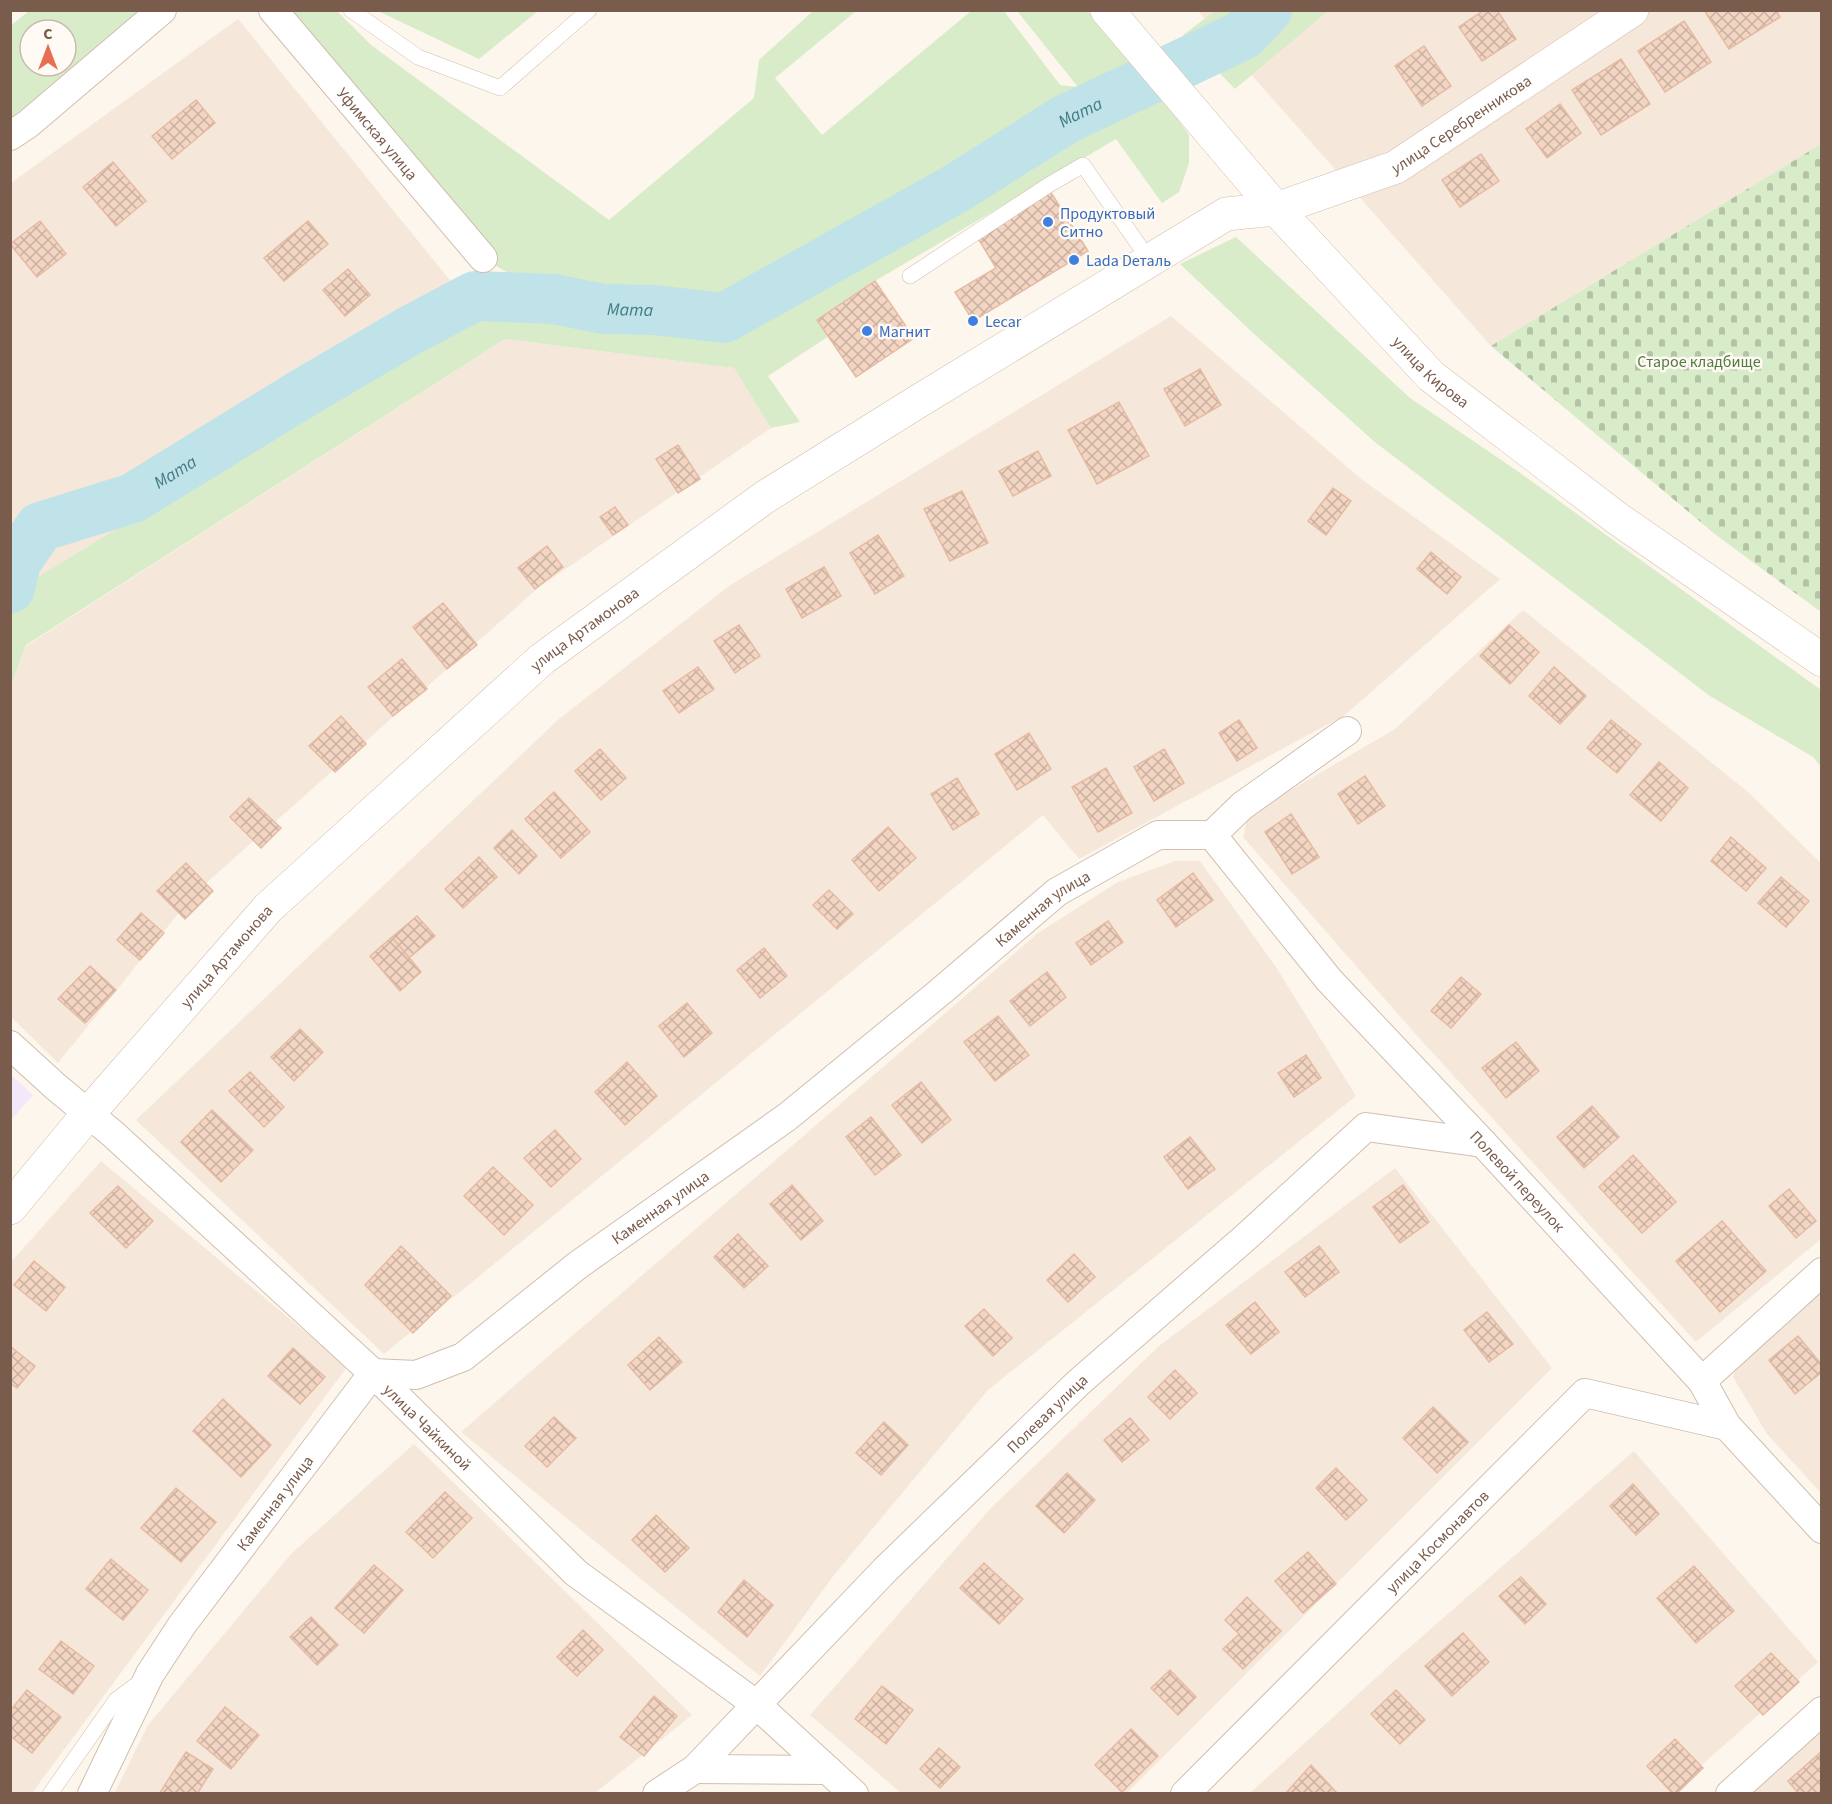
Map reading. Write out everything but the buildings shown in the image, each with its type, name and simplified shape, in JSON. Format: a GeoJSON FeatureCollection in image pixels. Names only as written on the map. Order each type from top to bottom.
{"type":"FeatureCollection","features":[{"type":"Feature","properties":{"kind":"street","name":"Уфимская улица"},"geometry":{"type":"LineString","coordinates":[[273,10],[483,258]]}},
{"type":"Feature","properties":{"kind":"street","name":"улица Серебренникова"},"geometry":{"type":"LineString","coordinates":[[1276,209],[1396,167],[1632,10]]}},
{"type":"Feature","properties":{"kind":"street"},"geometry":{"type":"LineString","coordinates":[[10,136],[28,124],[162,11]]}},
{"type":"Feature","properties":{"kind":"street","name":"улица Кирова"},"geometry":{"type":"LineString","coordinates":[[1117,22],[1276,209],[1431,376],[1618,519],[1821,660]]}},
{"type":"Feature","properties":{"kind":"street","name":"улица Артамонова"},"geometry":{"type":"LineString","coordinates":[[10,1208],[88,1114],[268,908],[542,659],[765,497],[922,399],[1226,214],[1276,209]]}},
{"type":"Feature","properties":{"kind":"street"},"geometry":{"type":"LineString","coordinates":[[1212,835],[1242,806],[1347,731]]}},
{"type":"Feature","properties":{"kind":"street","name":"Каменная улица"},"geometry":{"type":"LineString","coordinates":[[92,1794],[150,1674],[182,1625],[373,1373],[416,1375],[463,1357],[578,1265],[787,1117],[940,992],[1057,892],[1158,835],[1212,835]]}},
{"type":"Feature","properties":{"kind":"street","name":"Полевой переулок"},"geometry":{"type":"LineString","coordinates":[[1212,835],[1329,980],[1702,1381],[1727,1426],[1821,1529]]}},
{"type":"Feature","properties":{"kind":"street","name":"улица Чайкиной"},"geometry":{"type":"LineString","coordinates":[[10,1045],[113,1134],[373,1373],[576,1574],[758,1705],[854,1794]]}},
{"type":"Feature","properties":{"kind":"street","name":"Полевая улица"},"geometry":{"type":"LineString","coordinates":[[657,1794],[695,1769],[885,1570],[1078,1383],[1246,1238],[1366,1126],[1483,1143]]}},
{"type":"Feature","properties":{"kind":"street"},"geometry":{"type":"LineString","coordinates":[[1702,1381],[1821,1272]]}},
{"type":"Feature","properties":{"kind":"street","name":"улица Космонавтов"},"geometry":{"type":"LineString","coordinates":[[1185,1794],[1585,1393],[1727,1426]]}},
{"type":"Feature","properties":{"kind":"street"},"geometry":{"type":"LineString","coordinates":[[1730,1794],[1821,1711]]}},
{"type":"Feature","properties":{"kind":"street"},"geometry":{"type":"LineString","coordinates":[[695,1769],[828,1770]]}},
{"type":"Feature","properties":{"kind":"lane"},"geometry":{"type":"LineString","coordinates":[[351,10],[418,57],[500,88],[589,10]]}},
{"type":"Feature","properties":{"kind":"lane"},"geometry":{"type":"LineString","coordinates":[[910,276],[1083,165],[1150,261]]}},
{"type":"Feature","properties":{"kind":"lane"},"geometry":{"type":"LineString","coordinates":[[51,1794],[116,1700],[150,1674]]}},
{"type":"Feature","properties":{"kind":"shaded area"},"geometry":{"type":"Polygon","coordinates":[[[1198,11],[1821,11],[1821,144],[1491,346],[1198,11]]]}},
{"type":"Feature","properties":{"kind":"shaded area"},"geometry":{"type":"Polygon","coordinates":[[[238,19],[475,311],[11,593],[11,183],[238,19]]]}},
{"type":"Feature","properties":{"kind":"shaded area"},"geometry":{"type":"Polygon","coordinates":[[[1171,316],[1360,478],[1500,579],[1345,715],[1079,859],[1043,815],[384,1354],[136,1120],[559,719],[729,586],[1171,316]]]}},
{"type":"Feature","properties":{"kind":"shaded area"},"geometry":{"type":"Polygon","coordinates":[[[505,339],[734,368],[771,428],[538,588],[194,894],[58,1063],[11,1017],[10,685],[26,646],[505,339]]]}},
{"type":"Feature","properties":{"kind":"shaded area"},"geometry":{"type":"Polygon","coordinates":[[[1523,610],[1748,792],[1821,863],[1821,1239],[1696,1342],[1411,1029],[1243,837],[1248,815],[1395,729],[1523,610]]]}},
{"type":"Feature","properties":{"kind":"shaded area"},"geometry":{"type":"Polygon","coordinates":[[[1175,861],[1200,861],[1276,967],[1356,1096],[988,1390],[834,1575],[760,1676],[461,1432],[1038,933],[1118,882],[1175,861]]]}},
{"type":"Feature","properties":{"kind":"shaded area"},"geometry":{"type":"Polygon","coordinates":[[[11,1075],[33,1095],[11,1120],[11,1075]]]}},
{"type":"Feature","properties":{"kind":"shaded area"},"geometry":{"type":"Polygon","coordinates":[[[101,1161],[347,1367],[32,1793],[11,1794],[11,1262],[101,1161]]]}},
{"type":"Feature","properties":{"kind":"shaded area"},"geometry":{"type":"Polygon","coordinates":[[[1395,1168],[1552,1368],[1127,1793],[901,1793],[810,1715],[991,1508],[1159,1346],[1395,1168]]]}},
{"type":"Feature","properties":{"kind":"shaded area"},"geometry":{"type":"Polygon","coordinates":[[[1821,1284],[1821,1493],[1767,1434],[1733,1377],[1741,1352],[1821,1284]]]}},
{"type":"Feature","properties":{"kind":"shaded area"},"geometry":{"type":"Polygon","coordinates":[[[414,1444],[692,1715],[595,1793],[114,1794],[148,1725],[291,1554],[414,1444]]]}},
{"type":"Feature","properties":{"kind":"shaded area"},"geometry":{"type":"Polygon","coordinates":[[[1634,1451],[1818,1662],[1670,1793],[1249,1794],[1402,1654],[1634,1451]]]}},
{"type":"Feature","properties":{"kind":"shaded area"},"geometry":{"type":"Polygon","coordinates":[[[1821,1723],[1821,1793],[1722,1794],[1821,1723]]]}},
{"type":"Feature","properties":{"kind":"green space"},"geometry":{"type":"Polygon","coordinates":[[[157,10],[11,137],[10,26],[18,20],[18,78],[78,78],[78,18],[20,18],[29,11],[157,10]]]}},
{"type":"Feature","properties":{"kind":"green space"},"geometry":{"type":"Polygon","coordinates":[[[1087,10],[1170,108],[1189,135],[1189,163],[1179,192],[1162,203],[1116,139],[875,281],[818,320],[829,336],[768,376],[800,422],[771,428],[734,368],[505,339],[26,645],[11,685],[11,593],[475,311],[518,279],[483,258],[273,11],[337,11],[371,45],[609,220],[754,98],[759,60],[813,11],[856,11],[775,78],[822,135],[971,11],[1004,11],[1060,85],[1078,87],[1017,11],[1087,10]]]}},
{"type":"Feature","properties":{"kind":"green space"},"geometry":{"type":"Polygon","coordinates":[[[378,11],[538,11],[479,59],[378,11]]]}},
{"type":"Feature","properties":{"kind":"green space"},"geometry":{"type":"Polygon","coordinates":[[[1215,11],[1328,11],[1235,89],[1183,35],[1215,11]]]}},
{"type":"Feature","properties":{"kind":"green space","name":"Старое кладбище"},"geometry":{"type":"Polygon","coordinates":[[[1821,144],[1821,612],[1716,535],[1491,346],[1821,144]]]}},
{"type":"Feature","properties":{"kind":"green space"},"geometry":{"type":"Polygon","coordinates":[[[1236,237],[1410,398],[1516,470],[1821,690],[1821,767],[1813,757],[1710,696],[1376,443],[1180,264],[1236,237]]]}},
{"type":"Feature","properties":{"kind":"waterway","name":"Мата"},"geometry":{"type":"LineString","coordinates":[[10,588],[16,562],[40,527],[133,498],[305,392],[409,331],[475,296],[554,299],[603,309],[654,310],[724,318],[955,189],[1066,119],[1243,35],[1267,10]]}},
{"type":"Feature","properties":{"kind":"place","name":"Продуктовый Ситно"},"geometry":{"type":"Point","coordinates":[1048,222]}},
{"type":"Feature","properties":{"kind":"place","name":"Lada Dеталь"},"geometry":{"type":"Point","coordinates":[1074,260]}},
{"type":"Feature","properties":{"kind":"place","name":"Lecar"},"geometry":{"type":"Point","coordinates":[973,321]}},
{"type":"Feature","properties":{"kind":"place","name":"Магнит"},"geometry":{"type":"Point","coordinates":[867,331]}}]}
